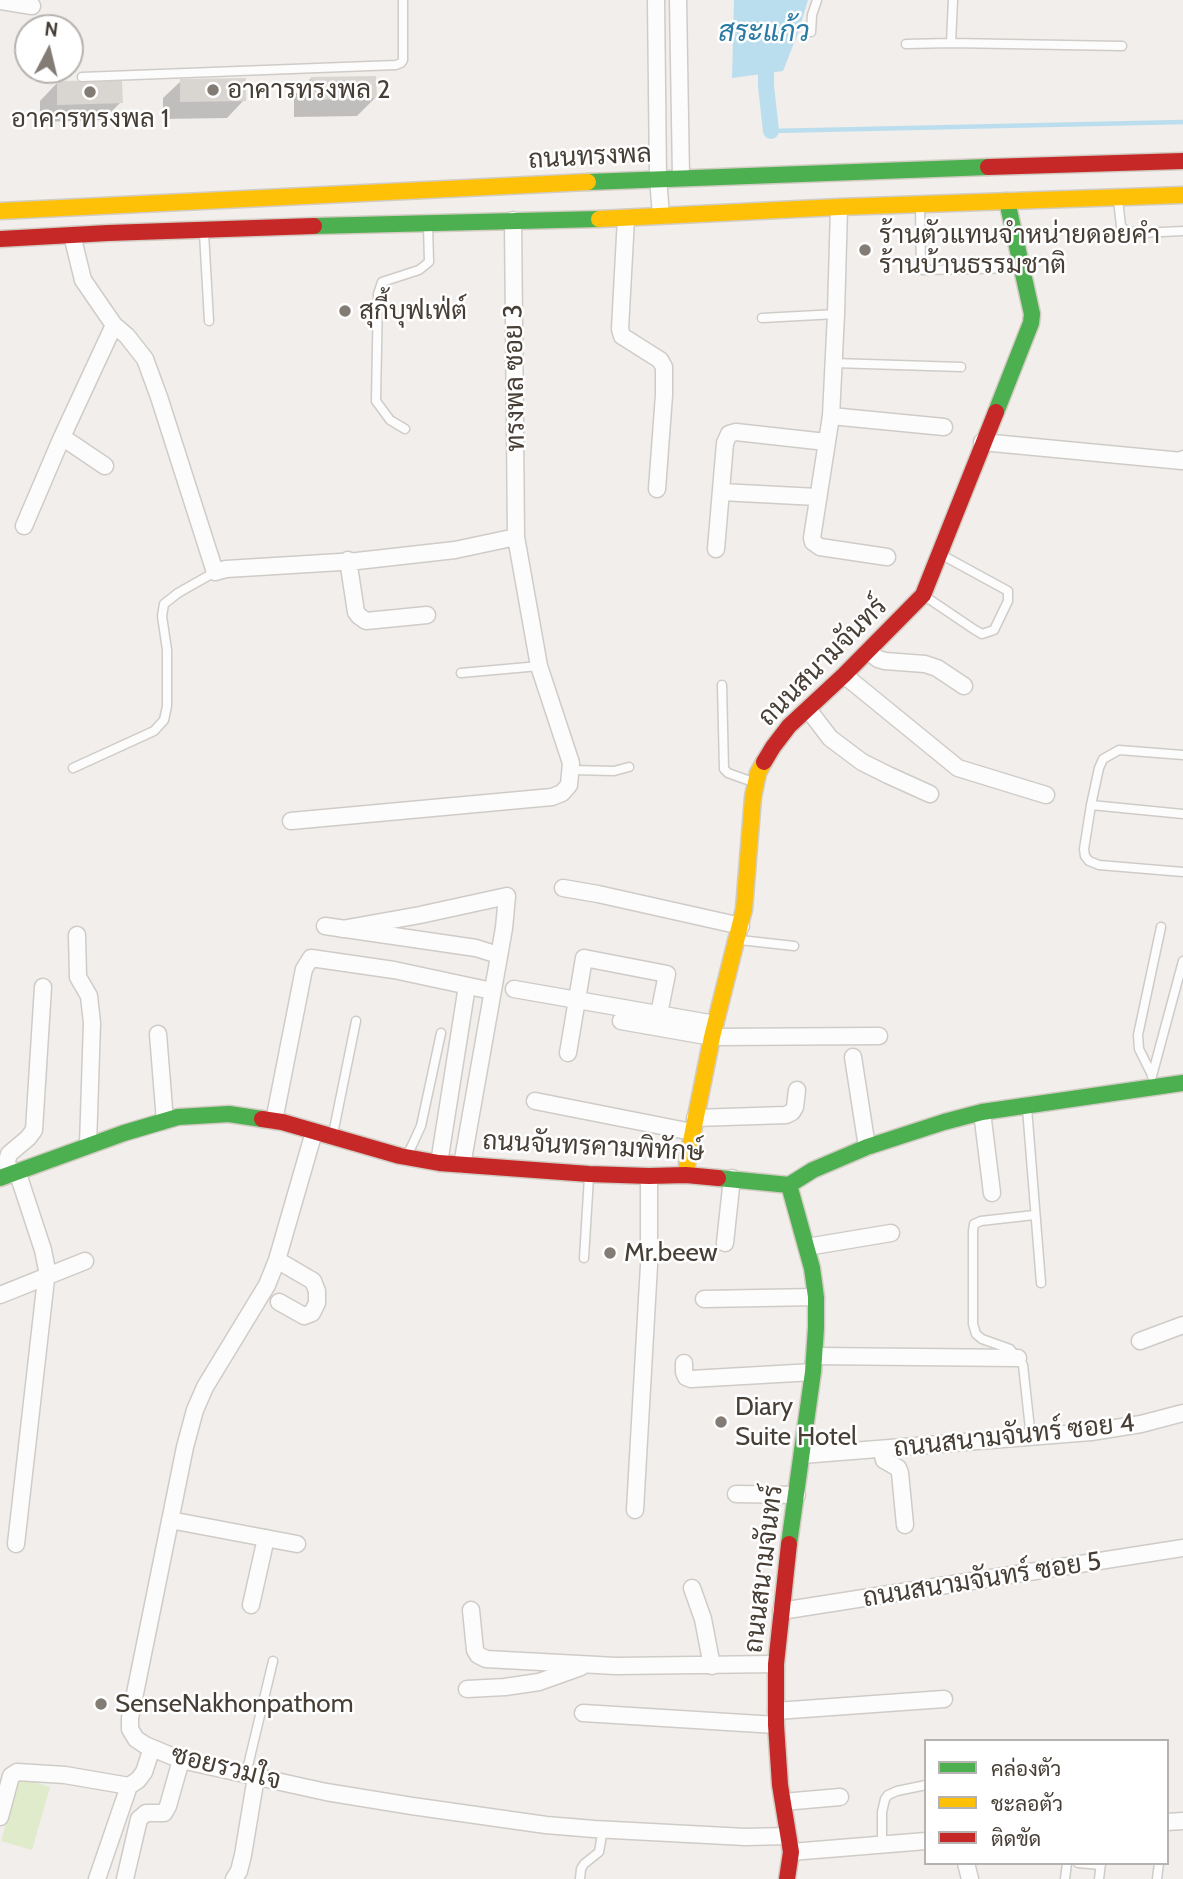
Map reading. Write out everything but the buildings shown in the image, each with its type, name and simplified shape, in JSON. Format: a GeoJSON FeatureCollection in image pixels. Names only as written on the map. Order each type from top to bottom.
{"type":"FeatureCollection","features":[{"type":"Feature","properties":{"kind":"street"},"geometry":{"type":"LineString","coordinates":[[656,0],[658,178],[661,215]]}},
{"type":"Feature","properties":{"kind":"street"},"geometry":{"type":"LineString","coordinates":[[678,0],[681,177]]}},
{"type":"Feature","properties":{"kind":"street"},"geometry":{"type":"LineString","coordinates":[[0,1],[32,6]]}},
{"type":"Feature","properties":{"kind":"street","name":"ถนนทรงพล"},"geometry":{"type":"LineString","coordinates":[[0,239],[428,222],[626,218],[920,204],[1183,161]]}},
{"type":"Feature","properties":{"kind":"street","name":"ถนนทรงพล"},"geometry":{"type":"LineString","coordinates":[[0,211],[681,177],[1018,187],[1117,197],[1183,195]]}},
{"type":"Feature","properties":{"kind":"street","name":"ถนนสนามจันทร์"},"geometry":{"type":"LineString","coordinates":[[686,1175],[714,1030],[744,909],[753,797],[758,773],[772,747],[789,726],[845,675],[923,595],[1031,323],[1032,314],[1020,268],[1018,187]]}},
{"type":"Feature","properties":{"kind":"street"},"geometry":{"type":"LineString","coordinates":[[839,207],[831,415],[812,538],[820,547],[887,557]]}},
{"type":"Feature","properties":{"kind":"street"},"geometry":{"type":"LineString","coordinates":[[626,218],[620,329],[622,336],[660,360],[664,368],[657,489]]}},
{"type":"Feature","properties":{"kind":"street","name":"ทรงพล ซอย 3"},"geometry":{"type":"LineString","coordinates":[[513,220],[516,537],[539,666],[572,770]]}},
{"type":"Feature","properties":{"kind":"street"},"geometry":{"type":"LineString","coordinates":[[72,235],[83,280],[114,325],[145,359],[215,572],[455,550],[516,537]]}},
{"type":"Feature","properties":{"kind":"street"},"geometry":{"type":"LineString","coordinates":[[24,526],[114,325]]}},
{"type":"Feature","properties":{"kind":"street"},"geometry":{"type":"LineString","coordinates":[[831,415],[944,427]]}},
{"type":"Feature","properties":{"kind":"street"},"geometry":{"type":"LineString","coordinates":[[716,549],[726,437],[732,433],[826,442]]}},
{"type":"Feature","properties":{"kind":"street"},"geometry":{"type":"LineString","coordinates":[[62,437],[105,466]]}},
{"type":"Feature","properties":{"kind":"street"},"geometry":{"type":"LineString","coordinates":[[982,442],[1183,459]]}},
{"type":"Feature","properties":{"kind":"street"},"geometry":{"type":"LineString","coordinates":[[721,492],[817,497]]}},
{"type":"Feature","properties":{"kind":"street"},"geometry":{"type":"LineString","coordinates":[[348,560],[356,612],[366,621],[426,615]]}},
{"type":"Feature","properties":{"kind":"street"},"geometry":{"type":"LineString","coordinates":[[868,651],[885,661],[925,664],[937,668],[964,686]]}},
{"type":"Feature","properties":{"kind":"street"},"geometry":{"type":"LineString","coordinates":[[845,675],[958,768],[1046,795]]}},
{"type":"Feature","properties":{"kind":"street"},"geometry":{"type":"LineString","coordinates":[[808,709],[830,738],[862,762],[930,794]]}},
{"type":"Feature","properties":{"kind":"street"},"geometry":{"type":"LineString","coordinates":[[290,821],[552,797],[562,793],[569,785],[572,770]]}},
{"type":"Feature","properties":{"kind":"street"},"geometry":{"type":"LineString","coordinates":[[563,888],[609,896],[739,933]]}},
{"type":"Feature","properties":{"kind":"street"},"geometry":{"type":"LineString","coordinates":[[342,929],[507,896],[462,1165]]}},
{"type":"Feature","properties":{"kind":"street"},"geometry":{"type":"LineString","coordinates":[[325,926],[476,948],[499,955]]}},
{"type":"Feature","properties":{"kind":"street"},"geometry":{"type":"LineString","coordinates":[[77,935],[78,977],[89,996],[92,1023],[88,1145]]}},
{"type":"Feature","properties":{"kind":"street"},"geometry":{"type":"LineString","coordinates":[[275,1121],[304,969],[311,958],[394,970],[492,991]]}},
{"type":"Feature","properties":{"kind":"street"},"geometry":{"type":"LineString","coordinates":[[568,1053],[584,958],[667,974],[659,1014]]}},
{"type":"Feature","properties":{"kind":"street"},"geometry":{"type":"LineString","coordinates":[[439,1163],[467,986]]}},
{"type":"Feature","properties":{"kind":"street"},"geometry":{"type":"LineString","coordinates":[[16,1544],[47,1276],[43,1250],[8,1175],[7,1161],[9,1154],[34,1130],[43,987]]}},
{"type":"Feature","properties":{"kind":"street"},"geometry":{"type":"LineString","coordinates":[[514,989],[659,1014],[714,1030]]}},
{"type":"Feature","properties":{"kind":"street"},"geometry":{"type":"LineString","coordinates":[[621,1021],[714,1030],[878,1037]]}},
{"type":"Feature","properties":{"kind":"street"},"geometry":{"type":"LineString","coordinates":[[158,1034],[165,1121]]}},
{"type":"Feature","properties":{"kind":"street"},"geometry":{"type":"LineString","coordinates":[[853,1057],[867,1147]]}},
{"type":"Feature","properties":{"kind":"street"},"geometry":{"type":"LineString","coordinates":[[789,1185],[813,1170],[867,1147],[982,1112],[1151,1082],[1183,1083]]}},
{"type":"Feature","properties":{"kind":"street"},"geometry":{"type":"LineString","coordinates":[[535,1101],[694,1125],[786,1115],[795,1107],[797,1090]]}},
{"type":"Feature","properties":{"kind":"street"},"geometry":{"type":"LineString","coordinates":[[982,1112],[992,1193]]}},
{"type":"Feature","properties":{"kind":"street","name":"ถนนจันทรคามพิทักษ์"},"geometry":{"type":"LineString","coordinates":[[8,1175],[88,1145],[178,1117],[229,1114],[275,1121],[407,1157],[439,1163],[589,1174],[686,1175],[789,1185]]}},
{"type":"Feature","properties":{"kind":"street","name":"ซอยรวมใจ"},"geometry":{"type":"LineString","coordinates":[[314,1132],[277,1260],[267,1284],[205,1387],[184,1447],[130,1718],[130,1728],[136,1739],[181,1760],[327,1792],[546,1825],[745,1837],[790,1844],[924,1841]]}},
{"type":"Feature","properties":{"kind":"street"},"geometry":{"type":"LineString","coordinates":[[635,1510],[649,1265],[649,1176]]}},
{"type":"Feature","properties":{"kind":"street"},"geometry":{"type":"LineString","coordinates":[[725,1243],[732,1178]]}},
{"type":"Feature","properties":{"kind":"street","name":"ถนนสนามจันทร์"},"geometry":{"type":"LineString","coordinates":[[787,1879],[790,1844],[783,1802],[776,1718],[776,1664],[786,1564],[814,1364],[816,1297],[807,1247],[789,1185]]}},
{"type":"Feature","properties":{"kind":"street"},"geometry":{"type":"LineString","coordinates":[[807,1247],[891,1233]]}},
{"type":"Feature","properties":{"kind":"street"},"geometry":{"type":"LineString","coordinates":[[277,1260],[313,1280],[317,1291],[317,1303],[312,1312],[304,1316],[279,1302]]}},
{"type":"Feature","properties":{"kind":"street"},"geometry":{"type":"LineString","coordinates":[[0,1295],[85,1261]]}},
{"type":"Feature","properties":{"kind":"street"},"geometry":{"type":"LineString","coordinates":[[704,1299],[816,1297]]}},
{"type":"Feature","properties":{"kind":"street"},"geometry":{"type":"LineString","coordinates":[[1140,1341],[1183,1325]]}},
{"type":"Feature","properties":{"kind":"street"},"geometry":{"type":"LineString","coordinates":[[684,1363],[686,1377],[691,1378],[814,1364],[1018,1358]]}},
{"type":"Feature","properties":{"kind":"street","name":"ถนนสนามจันทร์ ซอย 4"},"geometry":{"type":"LineString","coordinates":[[802,1455],[1091,1432],[1141,1424],[1183,1413]]}},
{"type":"Feature","properties":{"kind":"street"},"geometry":{"type":"LineString","coordinates":[[882,1449],[884,1460],[898,1468],[900,1473],[905,1525]]}},
{"type":"Feature","properties":{"kind":"street"},"geometry":{"type":"LineString","coordinates":[[736,1494],[797,1495]]}},
{"type":"Feature","properties":{"kind":"street"},"geometry":{"type":"LineString","coordinates":[[170,1520],[297,1544]]}},
{"type":"Feature","properties":{"kind":"street"},"geometry":{"type":"LineString","coordinates":[[250,1605],[266,1538]]}},
{"type":"Feature","properties":{"kind":"street","name":"ถนนสนามจันทร์ ซอย 5"},"geometry":{"type":"LineString","coordinates":[[781,1611],[1183,1548]]}},
{"type":"Feature","properties":{"kind":"street"},"geometry":{"type":"LineString","coordinates":[[692,1588],[703,1619],[712,1666]]}},
{"type":"Feature","properties":{"kind":"street"},"geometry":{"type":"LineString","coordinates":[[471,1610],[475,1650],[478,1656],[486,1659],[586,1665],[776,1664]]}},
{"type":"Feature","properties":{"kind":"street"},"geometry":{"type":"LineString","coordinates":[[467,1689],[539,1682],[586,1665]]}},
{"type":"Feature","properties":{"kind":"street"},"geometry":{"type":"LineString","coordinates":[[583,1713],[776,1718],[944,1699]]}},
{"type":"Feature","properties":{"kind":"street"},"geometry":{"type":"LineString","coordinates":[[97,1879],[129,1786],[144,1772],[152,1748]]}},
{"type":"Feature","properties":{"kind":"street"},"geometry":{"type":"LineString","coordinates":[[125,1879],[139,1819],[146,1812],[164,1813],[181,1760]]}},
{"type":"Feature","properties":{"kind":"street"},"geometry":{"type":"LineString","coordinates":[[0,1817],[11,1776],[18,1772],[65,1775],[129,1786]]}},
{"type":"Feature","properties":{"kind":"street"},"geometry":{"type":"LineString","coordinates":[[234,1879],[243,1855],[251,1776]]}},
{"type":"Feature","properties":{"kind":"street"},"geometry":{"type":"LineString","coordinates":[[783,1802],[840,1797]]}},
{"type":"Feature","properties":{"kind":"lane"},"geometry":{"type":"LineString","coordinates":[[84,77],[396,65],[403,60],[403,0]]}},
{"type":"Feature","properties":{"kind":"lane"},"geometry":{"type":"LineString","coordinates":[[811,32],[812,15],[817,0]]}},
{"type":"Feature","properties":{"kind":"lane"},"geometry":{"type":"LineString","coordinates":[[951,43],[953,0]]}},
{"type":"Feature","properties":{"kind":"lane"},"geometry":{"type":"LineString","coordinates":[[906,44],[1122,46]]}},
{"type":"Feature","properties":{"kind":"lane"},"geometry":{"type":"LineString","coordinates":[[1117,197],[1121,226],[1126,231],[1183,231]]}},
{"type":"Feature","properties":{"kind":"lane"},"geometry":{"type":"LineString","coordinates":[[920,204],[923,270],[1020,268]]}},
{"type":"Feature","properties":{"kind":"lane"},"geometry":{"type":"LineString","coordinates":[[405,429],[390,420],[376,401],[378,294],[382,282],[419,270],[429,262],[428,222]]}},
{"type":"Feature","properties":{"kind":"lane"},"geometry":{"type":"LineString","coordinates":[[204,230],[209,321]]}},
{"type":"Feature","properties":{"kind":"lane"},"geometry":{"type":"LineString","coordinates":[[762,318],[836,314]]}},
{"type":"Feature","properties":{"kind":"lane"},"geometry":{"type":"LineString","coordinates":[[834,363],[961,367]]}},
{"type":"Feature","properties":{"kind":"lane"},"geometry":{"type":"LineString","coordinates":[[923,595],[982,634],[994,630],[1008,601],[1008,591],[939,554]]}},
{"type":"Feature","properties":{"kind":"lane"},"geometry":{"type":"LineString","coordinates":[[73,768],[154,731],[164,720],[167,706],[166,650],[162,616],[164,604],[215,572]]}},
{"type":"Feature","properties":{"kind":"lane"},"geometry":{"type":"LineString","coordinates":[[461,673],[539,666]]}},
{"type":"Feature","properties":{"kind":"lane"},"geometry":{"type":"LineString","coordinates":[[722,685],[724,769],[736,777],[756,783]]}},
{"type":"Feature","properties":{"kind":"lane"},"geometry":{"type":"LineString","coordinates":[[1183,755],[1119,750],[1103,759],[1091,805],[1084,849],[1089,861],[1099,865],[1183,872]]}},
{"type":"Feature","properties":{"kind":"lane"},"geometry":{"type":"LineString","coordinates":[[572,770],[614,771],[629,767]]}},
{"type":"Feature","properties":{"kind":"lane"},"geometry":{"type":"LineString","coordinates":[[1091,805],[1183,814]]}},
{"type":"Feature","properties":{"kind":"lane"},"geometry":{"type":"LineString","coordinates":[[1151,1082],[1139,1049],[1138,1035],[1161,927]]}},
{"type":"Feature","properties":{"kind":"lane"},"geometry":{"type":"LineString","coordinates":[[739,933],[794,946]]}},
{"type":"Feature","properties":{"kind":"lane"},"geometry":{"type":"LineString","coordinates":[[1151,1082],[1183,961]]}},
{"type":"Feature","properties":{"kind":"lane"},"geometry":{"type":"LineString","coordinates":[[333,1137],[356,1021]]}},
{"type":"Feature","properties":{"kind":"lane"},"geometry":{"type":"LineString","coordinates":[[407,1157],[421,1126],[440,1032]]}},
{"type":"Feature","properties":{"kind":"lane"},"geometry":{"type":"LineString","coordinates":[[1027,1105],[1041,1283]]}},
{"type":"Feature","properties":{"kind":"lane"},"geometry":{"type":"LineString","coordinates":[[584,1258],[589,1174]]}},
{"type":"Feature","properties":{"kind":"lane"},"geometry":{"type":"LineString","coordinates":[[1031,1438],[1023,1365],[1010,1349],[982,1339],[976,1334],[973,1324],[973,1231],[974,1224],[981,1221],[1034,1215]]}},
{"type":"Feature","properties":{"kind":"lane"},"geometry":{"type":"LineString","coordinates":[[251,1776],[273,1661]]}},
{"type":"Feature","properties":{"kind":"lane"},"geometry":{"type":"LineString","coordinates":[[882,1844],[882,1812],[888,1796],[897,1791],[924,1785]]}},
{"type":"Feature","properties":{"kind":"lane"},"geometry":{"type":"LineString","coordinates":[[580,1879],[584,1864],[599,1852],[604,1829]]}},
{"type":"Feature","properties":{"kind":"green space"},"geometry":{"type":"Polygon","coordinates":[[[19,1777],[50,1787],[32,1850],[1,1841],[19,1777]]]}},
{"type":"Feature","properties":{"kind":"water","name":"สระแก้ว"},"geometry":{"type":"Polygon","coordinates":[[[734,0],[808,0],[783,71],[732,78],[734,0]]]}},
{"type":"Feature","properties":{"kind":"waterway"},"geometry":{"type":"LineString","coordinates":[[766,54],[771,131]]}},
{"type":"Feature","properties":{"kind":"waterway"},"geometry":{"type":"LineString","coordinates":[[771,131],[1183,122]]}},
{"type":"Feature","properties":{"kind":"traffic: fast"},"geometry":{"type":"LineString","coordinates":[[588,182],[988,167]]}},
{"type":"Feature","properties":{"kind":"traffic: fast"},"geometry":{"type":"LineString","coordinates":[[996,412],[1031,323],[1032,314],[1007,201]]}},
{"type":"Feature","properties":{"kind":"traffic: fast"},"geometry":{"type":"LineString","coordinates":[[314,226],[599,219]]}},
{"type":"Feature","properties":{"kind":"traffic: fast"},"geometry":{"type":"LineString","coordinates":[[718,1178],[789,1185],[813,1170],[867,1147],[982,1112],[1183,1083]]}},
{"type":"Feature","properties":{"kind":"traffic: fast"},"geometry":{"type":"LineString","coordinates":[[0,1178],[124,1133],[178,1117],[229,1114],[262,1119]]}},
{"type":"Feature","properties":{"kind":"traffic: fast"},"geometry":{"type":"LineString","coordinates":[[789,1185],[812,1268],[816,1328],[813,1372],[789,1544]]}},
{"type":"Feature","properties":{"kind":"traffic: slow"},"geometry":{"type":"LineString","coordinates":[[0,211],[588,182]]}},
{"type":"Feature","properties":{"kind":"traffic: slow"},"geometry":{"type":"LineString","coordinates":[[599,219],[839,207],[1183,195]]}},
{"type":"Feature","properties":{"kind":"traffic: slow"},"geometry":{"type":"LineString","coordinates":[[686,1175],[712,1037],[744,909],[753,797],[758,773],[764,762]]}},
{"type":"Feature","properties":{"kind":"traffic: jam"},"geometry":{"type":"LineString","coordinates":[[988,167],[1183,161]]}},
{"type":"Feature","properties":{"kind":"traffic: jam"},"geometry":{"type":"LineString","coordinates":[[0,239],[314,226]]}},
{"type":"Feature","properties":{"kind":"traffic: jam"},"geometry":{"type":"LineString","coordinates":[[764,762],[789,726],[923,595],[996,412]]}},
{"type":"Feature","properties":{"kind":"traffic: jam"},"geometry":{"type":"LineString","coordinates":[[262,1119],[282,1122],[400,1156],[439,1163],[589,1174],[718,1178]]}},
{"type":"Feature","properties":{"kind":"traffic: jam"},"geometry":{"type":"LineString","coordinates":[[787,1879],[791,1852],[780,1785],[776,1664],[789,1544]]}},
{"type":"Feature","properties":{"kind":"place","name":"อาคารทรงพล 2"},"geometry":{"type":"Point","coordinates":[213,90]}},
{"type":"Feature","properties":{"kind":"place","name":"อาคารทรงพล 1"},"geometry":{"type":"Point","coordinates":[90,92]}},
{"type":"Feature","properties":{"kind":"place","name":"ร้านตัวแทนจำหน่ายดอยคำ ร้านบ้านธรรมชาติ"},"geometry":{"type":"Point","coordinates":[865,250]}},
{"type":"Feature","properties":{"kind":"place","name":"สุกี้บุฟเฟ่ต์"},"geometry":{"type":"Point","coordinates":[345,311]}},
{"type":"Feature","properties":{"kind":"place","name":"Mr.beew"},"geometry":{"type":"Point","coordinates":[610,1253]}},
{"type":"Feature","properties":{"kind":"place","name":"Diary Suite Hotel"},"geometry":{"type":"Point","coordinates":[721,1422]}},
{"type":"Feature","properties":{"kind":"place","name":"SenseNakhonpathom"},"geometry":{"type":"Point","coordinates":[101,1704]}}]}
